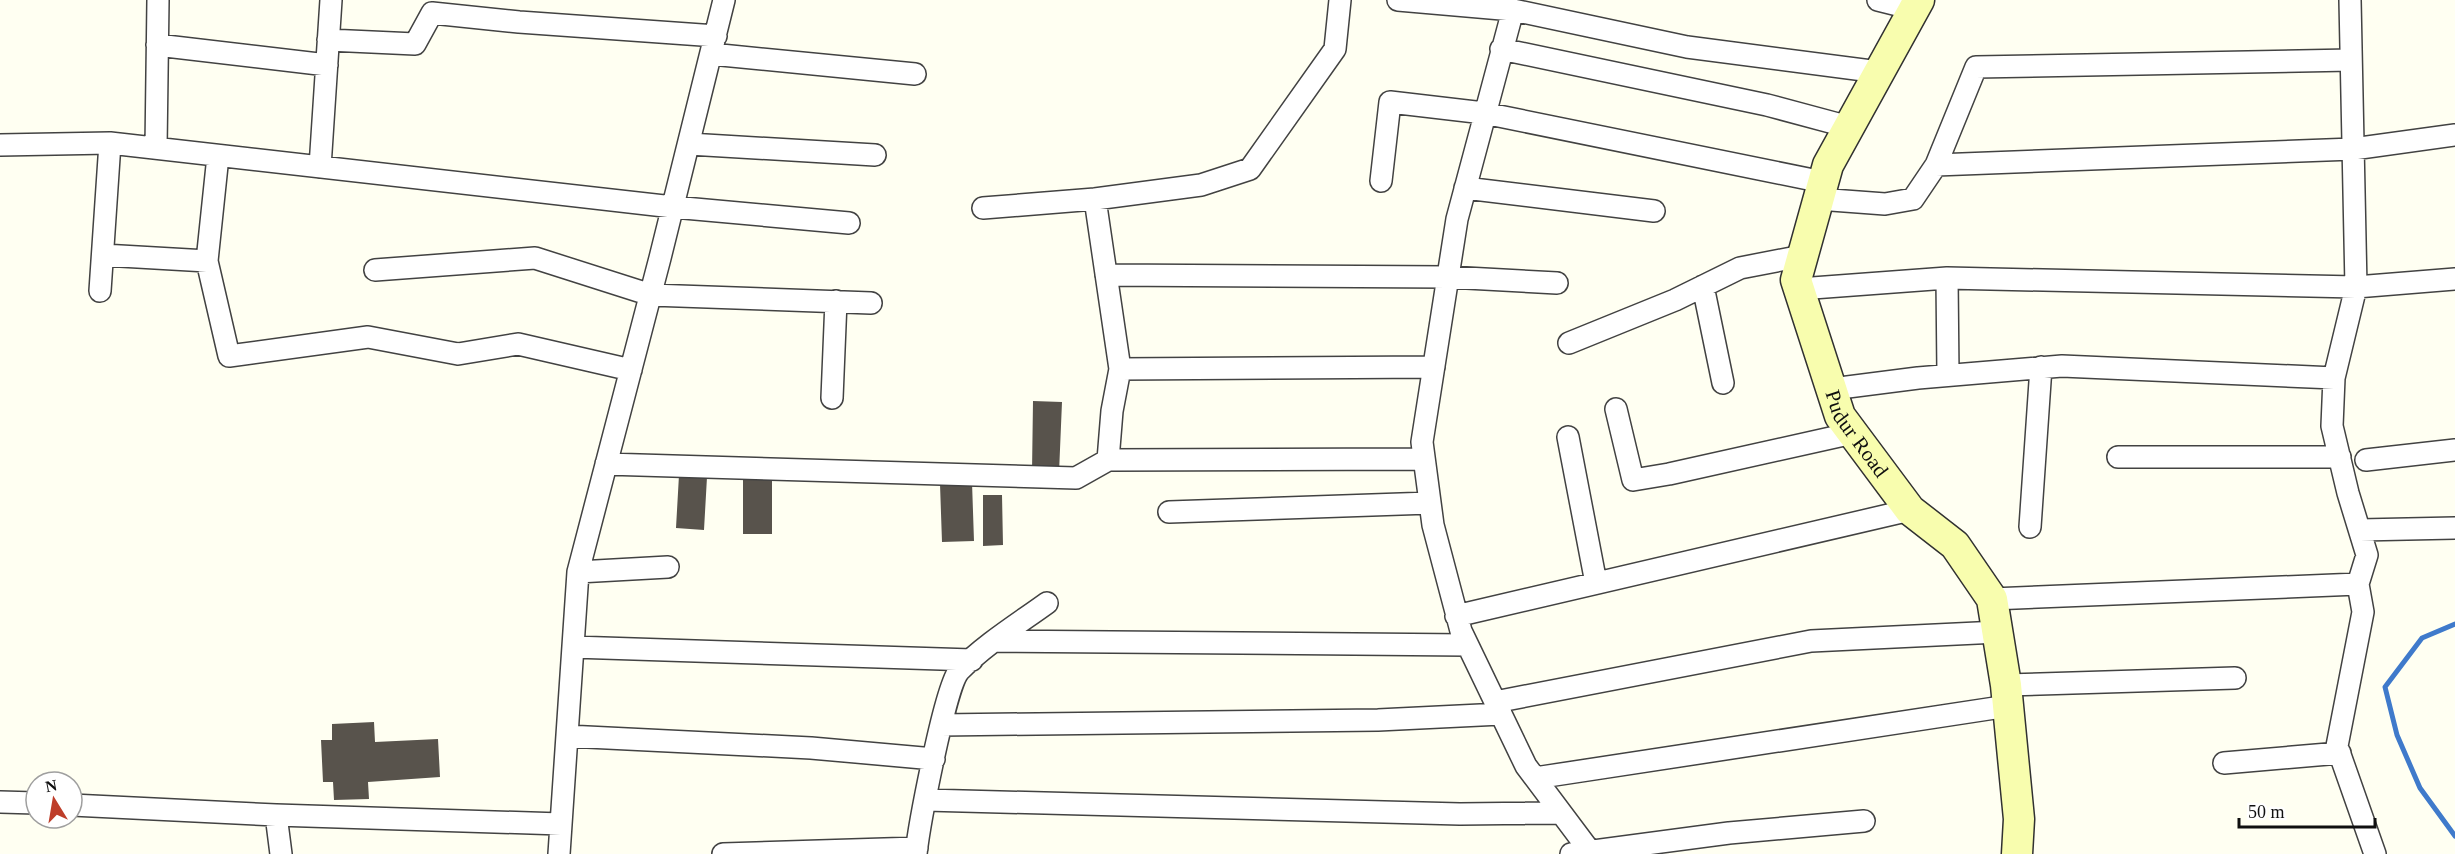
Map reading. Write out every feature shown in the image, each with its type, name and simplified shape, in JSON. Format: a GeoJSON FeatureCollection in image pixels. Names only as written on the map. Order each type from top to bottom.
{"type":"FeatureCollection","features":[{"type":"Feature","properties":{"kind":"street"},"geometry":{"type":"LineString","coordinates":[[156,148],[158,0]]}},
{"type":"Feature","properties":{"kind":"street"},"geometry":{"type":"LineString","coordinates":[[320,167],[331,0]]}},
{"type":"Feature","properties":{"kind":"street"},"geometry":{"type":"LineString","coordinates":[[559,854],[578,572],[651,295],[724,0]]}},
{"type":"Feature","properties":{"kind":"street"},"geometry":{"type":"LineString","coordinates":[[983,208],[1095,199],[1201,185],[1250,169],[1335,49],[1340,0]]}},
{"type":"Feature","properties":{"kind":"street"},"geometry":{"type":"LineString","coordinates":[[1398,0],[1513,10],[1551,8],[1687,47],[1879,72]]}},
{"type":"Feature","properties":{"kind":"street"},"geometry":{"type":"LineString","coordinates":[[1878,0],[1917,5]]}},
{"type":"Feature","properties":{"kind":"street"},"geometry":{"type":"LineString","coordinates":[[2350,0],[2356,287],[2334,378],[2332,426],[2367,555],[2358,584],[2363,612],[2337,746],[2375,854]]}},
{"type":"Feature","properties":{"kind":"street","name":"Pudur Road"},"geometry":{"type":"LineString","coordinates":[[1917,5],[1828,165],[1796,280],[1840,416],[1910,510],[1955,545],[1992,599],[2007,695],[2019,819],[2017,854]]}},
{"type":"Feature","properties":{"kind":"street"},"geometry":{"type":"LineString","coordinates":[[1513,10],[1457,219],[1422,441],[1433,525],[1456,615],[1467,645],[1526,766],[1560,813],[1584,853],[1729,833],[1864,821]]}},
{"type":"Feature","properties":{"kind":"street"},"geometry":{"type":"LineString","coordinates":[[328,40],[415,44],[432,13],[713,45],[915,74]]}},
{"type":"Feature","properties":{"kind":"street"},"geometry":{"type":"LineString","coordinates":[[157,45],[327,65]]}},
{"type":"Feature","properties":{"kind":"street"},"geometry":{"type":"LineString","coordinates":[[1501,50],[1767,105],[1849,127]]}},
{"type":"Feature","properties":{"kind":"street"},"geometry":{"type":"LineString","coordinates":[[1381,181],[1390,102],[1484,113],[1885,204],[1913,199],[1936,165],[1976,67],[2351,60]]}},
{"type":"Feature","properties":{"kind":"street"},"geometry":{"type":"LineString","coordinates":[[1936,165],[2353,149],[2455,135]]}},
{"type":"Feature","properties":{"kind":"street"},"geometry":{"type":"LineString","coordinates":[[100,291],[110,143]]}},
{"type":"Feature","properties":{"kind":"street"},"geometry":{"type":"LineString","coordinates":[[0,145],[110,143],[673,207],[849,223]]}},
{"type":"Feature","properties":{"kind":"street"},"geometry":{"type":"LineString","coordinates":[[689,144],[875,155]]}},
{"type":"Feature","properties":{"kind":"street"},"geometry":{"type":"LineString","coordinates":[[218,156],[207,261],[229,356],[368,337],[458,354],[518,344],[631,370]]}},
{"type":"Feature","properties":{"kind":"street"},"geometry":{"type":"LineString","coordinates":[[1465,188],[1654,210]]}},
{"type":"Feature","properties":{"kind":"street"},"geometry":{"type":"LineString","coordinates":[[1095,199],[1120,369],[1112,411],[1108,460]]}},
{"type":"Feature","properties":{"kind":"street"},"geometry":{"type":"LineString","coordinates":[[103,255],[207,261]]}},
{"type":"Feature","properties":{"kind":"street"},"geometry":{"type":"LineString","coordinates":[[1569,343],[1675,300],[1740,268],[1802,256]]}},
{"type":"Feature","properties":{"kind":"street"},"geometry":{"type":"LineString","coordinates":[[375,270],[535,258],[651,295],[871,303]]}},
{"type":"Feature","properties":{"kind":"street"},"geometry":{"type":"LineString","coordinates":[[1106,275],[1448,277],[1557,282]]}},
{"type":"Feature","properties":{"kind":"street"},"geometry":{"type":"LineString","coordinates":[[1947,278],[1948,375]]}},
{"type":"Feature","properties":{"kind":"street"},"geometry":{"type":"LineString","coordinates":[[1799,289],[1947,278],[2356,287],[2455,279]]}},
{"type":"Feature","properties":{"kind":"street"},"geometry":{"type":"LineString","coordinates":[[1703,286],[1723,383]]}},
{"type":"Feature","properties":{"kind":"street"},"geometry":{"type":"LineString","coordinates":[[832,398],[836,302]]}},
{"type":"Feature","properties":{"kind":"street"},"geometry":{"type":"LineString","coordinates":[[1832,389],[1948,375],[2062,366],[2334,378]]}},
{"type":"Feature","properties":{"kind":"street"},"geometry":{"type":"LineString","coordinates":[[1120,369],[1434,367]]}},
{"type":"Feature","properties":{"kind":"street"},"geometry":{"type":"LineString","coordinates":[[2030,527],[2041,368]]}},
{"type":"Feature","properties":{"kind":"street"},"geometry":{"type":"LineString","coordinates":[[1616,409],[1633,480],[1853,433]]}},
{"type":"Feature","properties":{"kind":"street"},"geometry":{"type":"LineString","coordinates":[[1568,438],[1596,583]]}},
{"type":"Feature","properties":{"kind":"street"},"geometry":{"type":"LineString","coordinates":[[2366,460],[2455,450]]}},
{"type":"Feature","properties":{"kind":"street"},"geometry":{"type":"LineString","coordinates":[[2118,457],[2340,457]]}},
{"type":"Feature","properties":{"kind":"street"},"geometry":{"type":"LineString","coordinates":[[606,464],[1076,478],[1108,460],[1424,459]]}},
{"type":"Feature","properties":{"kind":"street"},"geometry":{"type":"LineString","coordinates":[[1169,512],[1430,503]]}},
{"type":"Feature","properties":{"kind":"street"},"geometry":{"type":"LineString","coordinates":[[1456,615],[1910,510]]}},
{"type":"Feature","properties":{"kind":"street"},"geometry":{"type":"LineString","coordinates":[[2360,530],[2455,528]]}},
{"type":"Feature","properties":{"kind":"street"},"geometry":{"type":"LineString","coordinates":[[578,572],[668,567]]}},
{"type":"Feature","properties":{"kind":"street"},"geometry":{"type":"LineString","coordinates":[[1992,599],[2358,584]]}},
{"type":"Feature","properties":{"kind":"street"},"geometry":{"type":"LineString","coordinates":[[723,854],[916,851],[941,725],[957,672],[1047,603]]}},
{"type":"Feature","properties":{"kind":"street"},"geometry":{"type":"LineString","coordinates":[[941,725],[1378,720],[1498,708],[1811,641],[1998,632]]}},
{"type":"Feature","properties":{"kind":"street"},"geometry":{"type":"LineString","coordinates":[[995,641],[1467,645]]}},
{"type":"Feature","properties":{"kind":"street"},"geometry":{"type":"LineString","coordinates":[[573,647],[972,660]]}},
{"type":"Feature","properties":{"kind":"street"},"geometry":{"type":"LineString","coordinates":[[1535,778],[2007,695],[2235,678]]}},
{"type":"Feature","properties":{"kind":"street"},"geometry":{"type":"LineString","coordinates":[[567,736],[811,748],[934,759]]}},
{"type":"Feature","properties":{"kind":"street"},"geometry":{"type":"LineString","coordinates":[[2224,763],[2340,753]]}},
{"type":"Feature","properties":{"kind":"street"},"geometry":{"type":"LineString","coordinates":[[926,800],[1461,814],[1560,813]]}},
{"type":"Feature","properties":{"kind":"street"},"geometry":{"type":"LineString","coordinates":[[0,802],[24,803]]}},
{"type":"Feature","properties":{"kind":"street"},"geometry":{"type":"LineString","coordinates":[[84,806],[276,815],[561,824]]}},
{"type":"Feature","properties":{"kind":"street"},"geometry":{"type":"LineString","coordinates":[[276,815],[281,854]]}},
{"type":"Feature","properties":{"kind":"building"},"geometry":{"type":"Polygon","coordinates":[[[1033,401],[1062,402],[1059,473],[1032,472],[1033,401]]]}},
{"type":"Feature","properties":{"kind":"building"},"geometry":{"type":"Polygon","coordinates":[[[679,475],[707,477],[704,530],[676,528],[679,475]]]}},
{"type":"Feature","properties":{"kind":"building"},"geometry":{"type":"Polygon","coordinates":[[[743,480],[772,480],[772,534],[743,534],[743,480]]]}},
{"type":"Feature","properties":{"kind":"building"},"geometry":{"type":"Polygon","coordinates":[[[972,482],[974,541],[942,542],[940,484],[972,482]]]}},
{"type":"Feature","properties":{"kind":"building"},"geometry":{"type":"Polygon","coordinates":[[[983,495],[1002,495],[1003,545],[983,546],[983,495]]]}},
{"type":"Feature","properties":{"kind":"building"},"geometry":{"type":"Polygon","coordinates":[[[374,722],[375,742],[438,739],[440,777],[368,782],[369,799],[334,800],[333,782],[323,782],[321,740],[332,740],[332,724],[374,722]]]}},
{"type":"Feature","properties":{"kind":"waterway"},"geometry":{"type":"LineString","coordinates":[[2455,624],[2422,638],[2385,687],[2397,735],[2420,788],[2455,836]]}}]}
